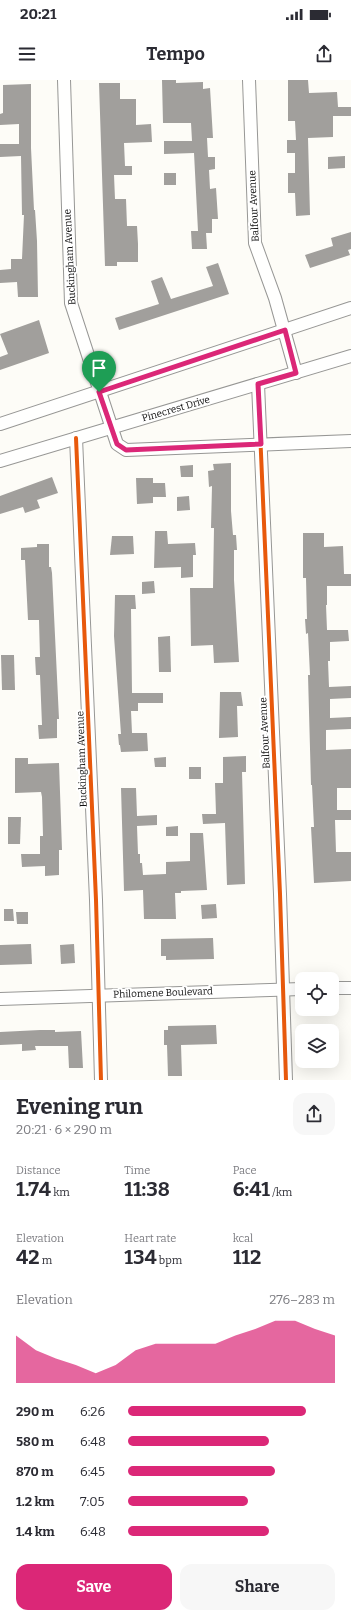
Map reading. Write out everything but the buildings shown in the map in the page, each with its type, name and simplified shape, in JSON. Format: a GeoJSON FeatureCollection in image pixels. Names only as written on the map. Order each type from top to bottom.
{"type":"FeatureCollection","features":[{"type":"Feature","properties":{"kind":"street","name":"Buckingham Avenue"},"geometry":{"type":"LineString","coordinates":[[64,80],[70,303],[117,444],[126,450],[351,441]]}},
{"type":"Feature","properties":{"kind":"street","name":"Balfour Avenue"},"geometry":{"type":"LineString","coordinates":[[249,80],[255,243],[285,330],[296,373]]}},
{"type":"Feature","properties":{"kind":"street"},"geometry":{"type":"LineString","coordinates":[[0,424],[351,308]]}},
{"type":"Feature","properties":{"kind":"street","name":"Pinecrest Drive"},"geometry":{"type":"LineString","coordinates":[[0,461],[351,356]]}},
{"type":"Feature","properties":{"kind":"street","name":"Balfour Avenue"},"geometry":{"type":"LineString","coordinates":[[258,384],[284,990],[286,1080]]}},
{"type":"Feature","properties":{"kind":"street","name":"Buckingham Avenue"},"geometry":{"type":"LineString","coordinates":[[76,438],[95,892],[97,996],[101,1080]]}},
{"type":"Feature","properties":{"kind":"street"},"geometry":{"type":"LineString","coordinates":[[339,988],[351,988]]}},
{"type":"Feature","properties":{"kind":"street","name":"Philomene Boulevard"},"geometry":{"type":"LineString","coordinates":[[0,998],[295,989]]}},
{"type":"Feature","properties":{"kind":"cycle path"},"geometry":{"type":"LineString","coordinates":[[258,384],[280,894],[286,1080]]}},
{"type":"Feature","properties":{"kind":"cycle path"},"geometry":{"type":"LineString","coordinates":[[76,438],[96,900],[101,1080]]}},
{"type":"Feature","properties":{"kind":"route"},"geometry":{"type":"LineString","coordinates":[[285,330],[296,373],[258,384],[261,444],[126,450],[117,444],[99,392],[285,330]]}}]}
